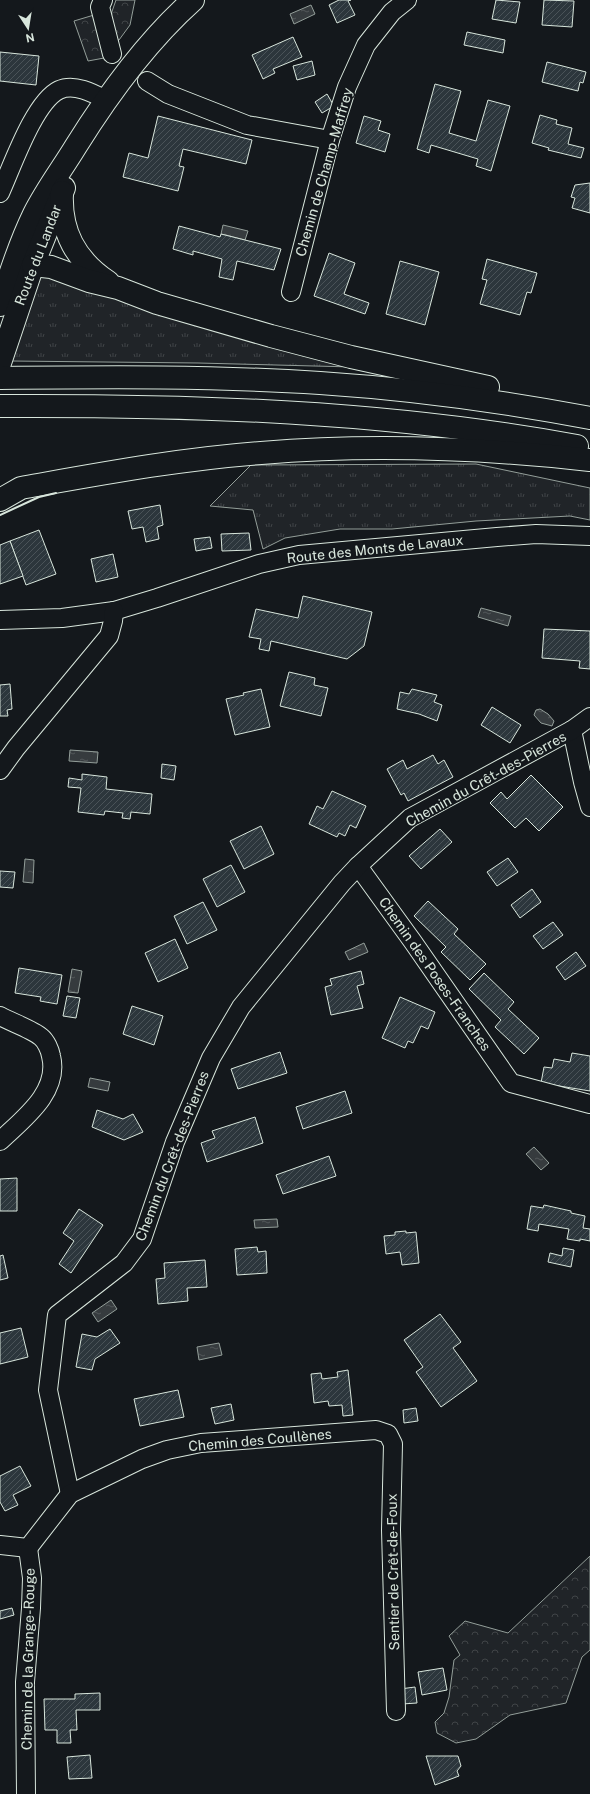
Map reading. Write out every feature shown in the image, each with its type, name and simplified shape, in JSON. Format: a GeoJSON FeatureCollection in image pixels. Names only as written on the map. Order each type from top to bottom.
{"type":"FeatureCollection","features":[{"type":"Feature","properties":{"kind":"main road","name":"Route du Landar"},"geometry":{"type":"LineString","coordinates":[[0,305],[35,213],[49,186],[106,100],[137,58],[161,31],[193,0]]}},
{"type":"Feature","properties":{"kind":"main road","name":"Route du Landar"},"geometry":{"type":"LineString","coordinates":[[0,363],[33,265],[62,192],[72,163],[75,148]]}},
{"type":"Feature","properties":{"kind":"main road"},"geometry":{"type":"LineString","coordinates":[[62,192],[64,222],[68,237],[75,250],[97,274],[118,288]]}},
{"type":"Feature","properties":{"kind":"main road"},"geometry":{"type":"LineString","coordinates":[[9,278],[16,272],[33,265],[51,267],[89,281],[118,288],[164,305],[285,340],[436,377],[526,395],[590,412]]}},
{"type":"Feature","properties":{"kind":"main road"},"geometry":{"type":"LineString","coordinates":[[0,378],[150,378],[321,383],[475,398],[590,418]]}},
{"type":"Feature","properties":{"kind":"main road"},"geometry":{"type":"LineString","coordinates":[[0,406],[108,405],[292,411],[373,417],[451,426],[530,437],[590,448]]}},
{"type":"Feature","properties":{"kind":"main road"},"geometry":{"type":"LineString","coordinates":[[0,500],[10,489],[214,457],[307,450],[413,448],[512,452],[590,460]]}},
{"type":"Feature","properties":{"kind":"street"},"geometry":{"type":"LineString","coordinates":[[103,0],[100,7],[112,54]]}},
{"type":"Feature","properties":{"kind":"street","name":"Chemin de Champ-Maffrey"},"geometry":{"type":"LineString","coordinates":[[291,292],[330,140],[347,87],[366,45],[392,12],[408,0]]}},
{"type":"Feature","properties":{"kind":"street"},"geometry":{"type":"LineString","coordinates":[[148,81],[168,94],[247,125],[330,140]]}},
{"type":"Feature","properties":{"kind":"street"},"geometry":{"type":"LineString","coordinates":[[0,193],[36,114],[47,98],[60,90],[74,88],[91,92],[106,100]]}},
{"type":"Feature","properties":{"kind":"street","name":"Route des Monts de Lavaux"},"geometry":{"type":"LineString","coordinates":[[0,620],[62,618],[114,610],[157,598],[259,564],[299,555],[536,534],[590,536]]}},
{"type":"Feature","properties":{"kind":"street"},"geometry":{"type":"LineString","coordinates":[[0,770],[16,748],[109,636],[114,621],[114,610]]}},
{"type":"Feature","properties":{"kind":"street","name":"Chemin du Crêt-des-Pierres"},"geometry":{"type":"LineString","coordinates":[[70,1494],[48,1390],[57,1315],[124,1263],[142,1240],[175,1142],[211,1058],[241,1007],[314,917],[358,866],[410,818],[572,730],[590,717]]}},
{"type":"Feature","properties":{"kind":"street"},"geometry":{"type":"LineString","coordinates":[[572,730],[590,807]]}},
{"type":"Feature","properties":{"kind":"street","name":"Chemin des Poses-Franches"},"geometry":{"type":"LineString","coordinates":[[358,866],[511,1083],[590,1104]]}},
{"type":"Feature","properties":{"kind":"street"},"geometry":{"type":"LineString","coordinates":[[0,1016],[41,1037],[50,1050],[53,1064],[49,1084],[34,1109],[0,1141]]}},
{"type":"Feature","properties":{"kind":"street","name":"Chemin des Coullènes"},"geometry":{"type":"LineString","coordinates":[[28,1548],[70,1494],[142,1459],[167,1450],[201,1443],[376,1430],[388,1434]]}},
{"type":"Feature","properties":{"kind":"street","name":"Sentier de Crêt-de-Foux"},"geometry":{"type":"LineString","coordinates":[[388,1434],[393,1444],[391,1530],[396,1711]]}},
{"type":"Feature","properties":{"kind":"street"},"geometry":{"type":"LineString","coordinates":[[0,1545],[28,1548]]}},
{"type":"Feature","properties":{"kind":"street","name":"Chemin de la Grange-Rouge"},"geometry":{"type":"LineString","coordinates":[[26,1794],[25,1682],[32,1578],[28,1548]]}},
{"type":"Feature","properties":{"kind":"green space"},"geometry":{"type":"Polygon","coordinates":[[[116,0],[135,0],[130,25],[119,40],[113,41],[109,20],[116,0]]]}},
{"type":"Feature","properties":{"kind":"green space"},"geometry":{"type":"Polygon","coordinates":[[[94,15],[104,58],[88,61],[74,21],[94,15]]]}},
{"type":"Feature","properties":{"kind":"green space"},"geometry":{"type":"Polygon","coordinates":[[[40,271],[353,367],[198,363],[11,361],[40,271]]]}},
{"type":"Feature","properties":{"kind":"green space"},"geometry":{"type":"Polygon","coordinates":[[[476,464],[590,488],[590,520],[570,516],[476,521],[392,529],[340,529],[285,538],[263,549],[253,510],[210,506],[251,465],[476,464]]]}},
{"type":"Feature","properties":{"kind":"green space"},"geometry":{"type":"Polygon","coordinates":[[[590,1556],[590,1650],[582,1657],[566,1703],[510,1715],[476,1739],[456,1743],[437,1733],[435,1722],[444,1713],[449,1697],[454,1660],[460,1655],[449,1636],[465,1621],[508,1633],[590,1556]]]}},
{"type":"Feature","properties":{"kind":"water"},"geometry":{"type":"Polygon","coordinates":[[[311,5],[315,14],[294,24],[290,14],[311,5]]]}},
{"type":"Feature","properties":{"kind":"water"},"geometry":{"type":"Polygon","coordinates":[[[223,225],[248,231],[245,240],[221,234],[223,225]]]}},
{"type":"Feature","properties":{"kind":"water"},"geometry":{"type":"Polygon","coordinates":[[[481,608],[511,616],[508,626],[478,617],[481,608]]]}},
{"type":"Feature","properties":{"kind":"water"},"geometry":{"type":"Polygon","coordinates":[[[540,709],[548,714],[554,721],[552,726],[541,723],[534,715],[536,710],[540,709]]]}},
{"type":"Feature","properties":{"kind":"water"},"geometry":{"type":"Polygon","coordinates":[[[70,750],[98,752],[97,763],[69,761],[70,750]]]}},
{"type":"Feature","properties":{"kind":"water"},"geometry":{"type":"Polygon","coordinates":[[[25,859],[34,860],[33,883],[23,882],[25,859]]]}},
{"type":"Feature","properties":{"kind":"water"},"geometry":{"type":"Polygon","coordinates":[[[364,943],[368,952],[349,960],[345,952],[364,943]]]}},
{"type":"Feature","properties":{"kind":"water"},"geometry":{"type":"Polygon","coordinates":[[[72,969],[82,971],[78,993],[68,992],[72,969]]]}},
{"type":"Feature","properties":{"kind":"water"},"geometry":{"type":"Polygon","coordinates":[[[90,1078],[110,1082],[108,1091],[88,1087],[90,1078]]]}},
{"type":"Feature","properties":{"kind":"water"},"geometry":{"type":"Polygon","coordinates":[[[534,1147],[549,1163],[541,1170],[526,1154],[534,1147]]]}},
{"type":"Feature","properties":{"kind":"water"},"geometry":{"type":"Polygon","coordinates":[[[277,1219],[278,1227],[255,1228],[254,1220],[277,1219]]]}},
{"type":"Feature","properties":{"kind":"water"},"geometry":{"type":"Polygon","coordinates":[[[111,1300],[117,1309],[98,1322],[92,1313],[111,1300]]]}},
{"type":"Feature","properties":{"kind":"water"},"geometry":{"type":"Polygon","coordinates":[[[219,1343],[222,1355],[199,1360],[197,1347],[219,1343]]]}},
{"type":"Feature","properties":{"kind":"building"},"geometry":{"type":"Polygon","coordinates":[[[339,0],[351,0],[348,1],[355,15],[337,23],[329,5],[339,0]]]}},
{"type":"Feature","properties":{"kind":"building"},"geometry":{"type":"Polygon","coordinates":[[[496,0],[520,2],[516,23],[492,19],[496,0]]]}},
{"type":"Feature","properties":{"kind":"building"},"geometry":{"type":"Polygon","coordinates":[[[544,0],[574,1],[572,27],[542,25],[544,0]]]}},
{"type":"Feature","properties":{"kind":"building"},"geometry":{"type":"Polygon","coordinates":[[[467,32],[505,40],[503,53],[464,45],[467,32]]]}},
{"type":"Feature","properties":{"kind":"building"},"geometry":{"type":"Polygon","coordinates":[[[293,37],[302,57],[273,69],[275,73],[263,79],[252,55],[293,37]]]}},
{"type":"Feature","properties":{"kind":"building"},"geometry":{"type":"Polygon","coordinates":[[[0,52],[39,56],[36,85],[0,81],[0,52]]]}},
{"type":"Feature","properties":{"kind":"building"},"geometry":{"type":"Polygon","coordinates":[[[312,61],[315,75],[297,80],[293,66],[312,61]]]}},
{"type":"Feature","properties":{"kind":"building"},"geometry":{"type":"Polygon","coordinates":[[[547,62],[586,72],[583,83],[580,82],[578,91],[542,82],[547,62]]]}},
{"type":"Feature","properties":{"kind":"building"},"geometry":{"type":"Polygon","coordinates":[[[435,84],[461,91],[449,133],[476,141],[488,100],[510,106],[491,171],[476,166],[478,159],[431,145],[429,153],[417,149],[435,84]]]}},
{"type":"Feature","properties":{"kind":"building"},"geometry":{"type":"Polygon","coordinates":[[[327,94],[334,106],[322,113],[315,102],[327,94]]]}},
{"type":"Feature","properties":{"kind":"building"},"geometry":{"type":"Polygon","coordinates":[[[540,115],[557,120],[556,124],[572,128],[568,144],[584,148],[581,158],[548,150],[549,148],[532,143],[540,115]]]}},
{"type":"Feature","properties":{"kind":"building"},"geometry":{"type":"Polygon","coordinates":[[[158,116],[252,140],[246,164],[183,149],[179,166],[184,167],[178,191],[123,177],[129,153],[148,158],[158,116]]]}},
{"type":"Feature","properties":{"kind":"building"},"geometry":{"type":"Polygon","coordinates":[[[364,116],[381,121],[378,130],[390,134],[385,152],[356,143],[364,116]]]}},
{"type":"Feature","properties":{"kind":"building"},"geometry":{"type":"Polygon","coordinates":[[[590,183],[590,213],[572,208],[575,198],[571,197],[575,185],[590,183]]]}},
{"type":"Feature","properties":{"kind":"building"},"geometry":{"type":"Polygon","coordinates":[[[179,226],[220,237],[221,234],[281,249],[274,270],[237,261],[233,280],[219,277],[222,259],[193,251],[193,255],[173,249],[179,226]]]}},
{"type":"Feature","properties":{"kind":"building"},"geometry":{"type":"Polygon","coordinates":[[[329,253],[355,263],[344,294],[369,303],[365,314],[314,296],[329,253]]]}},
{"type":"Feature","properties":{"kind":"building"},"geometry":{"type":"Polygon","coordinates":[[[487,259],[537,273],[531,293],[527,292],[520,315],[480,304],[487,280],[482,279],[487,259]]]}},
{"type":"Feature","properties":{"kind":"building"},"geometry":{"type":"Polygon","coordinates":[[[400,261],[439,272],[425,325],[386,314],[400,261]]]}},
{"type":"Feature","properties":{"kind":"building"},"geometry":{"type":"Polygon","coordinates":[[[160,505],[163,525],[157,527],[159,539],[146,542],[143,527],[132,529],[128,511],[160,505]]]}},
{"type":"Feature","properties":{"kind":"building"},"geometry":{"type":"Polygon","coordinates":[[[39,530],[56,574],[26,585],[10,541],[39,530]]]}},
{"type":"Feature","properties":{"kind":"building"},"geometry":{"type":"Polygon","coordinates":[[[249,533],[251,550],[222,551],[221,534],[249,533]]]}},
{"type":"Feature","properties":{"kind":"building"},"geometry":{"type":"Polygon","coordinates":[[[210,537],[212,548],[196,551],[194,539],[210,537]]]}},
{"type":"Feature","properties":{"kind":"building"},"geometry":{"type":"Polygon","coordinates":[[[10,541],[23,576],[0,584],[0,545],[10,541]]]}},
{"type":"Feature","properties":{"kind":"building"},"geometry":{"type":"Polygon","coordinates":[[[113,554],[118,577],[96,582],[91,559],[113,554]]]}},
{"type":"Feature","properties":{"kind":"building"},"geometry":{"type":"Polygon","coordinates":[[[303,596],[372,612],[364,646],[347,659],[271,641],[269,651],[259,649],[261,639],[249,637],[256,609],[298,618],[303,596]]]}},
{"type":"Feature","properties":{"kind":"building"},"geometry":{"type":"Polygon","coordinates":[[[544,629],[590,631],[590,669],[579,668],[580,661],[542,658],[544,629]]]}},
{"type":"Feature","properties":{"kind":"building"},"geometry":{"type":"Polygon","coordinates":[[[289,672],[315,678],[314,685],[328,688],[321,716],[280,706],[289,672]]]}},
{"type":"Feature","properties":{"kind":"building"},"geometry":{"type":"Polygon","coordinates":[[[10,684],[12,709],[7,710],[8,716],[0,716],[0,685],[10,684]]]}},
{"type":"Feature","properties":{"kind":"building"},"geometry":{"type":"Polygon","coordinates":[[[261,689],[270,727],[235,735],[226,699],[261,689]]]}},
{"type":"Feature","properties":{"kind":"building"},"geometry":{"type":"Polygon","coordinates":[[[412,689],[437,695],[434,702],[442,705],[437,721],[419,714],[397,709],[400,692],[409,694],[412,689]]]}},
{"type":"Feature","properties":{"kind":"building"},"geometry":{"type":"Polygon","coordinates":[[[492,707],[521,725],[510,743],[481,725],[492,707]]]}},
{"type":"Feature","properties":{"kind":"building"},"geometry":{"type":"Polygon","coordinates":[[[433,755],[438,764],[444,760],[453,777],[408,801],[404,793],[401,795],[387,769],[403,760],[407,769],[433,755]]]}},
{"type":"Feature","properties":{"kind":"building"},"geometry":{"type":"Polygon","coordinates":[[[162,764],[176,766],[174,780],[161,778],[162,764]]]}},
{"type":"Feature","properties":{"kind":"building"},"geometry":{"type":"Polygon","coordinates":[[[82,774],[107,777],[106,789],[152,794],[150,814],[131,812],[130,819],[122,818],[123,813],[105,811],[104,815],[78,812],[81,788],[68,787],[69,778],[82,780],[82,774]]]}},
{"type":"Feature","properties":{"kind":"building"},"geometry":{"type":"Polygon","coordinates":[[[531,775],[563,807],[539,831],[526,818],[515,828],[490,803],[501,792],[507,799],[531,775]]]}},
{"type":"Feature","properties":{"kind":"building"},"geometry":{"type":"Polygon","coordinates":[[[332,791],[366,806],[356,828],[350,825],[345,836],[339,833],[337,837],[309,824],[317,806],[323,809],[332,791]]]}},
{"type":"Feature","properties":{"kind":"building"},"geometry":{"type":"Polygon","coordinates":[[[261,826],[274,854],[244,869],[230,841],[261,826]]]}},
{"type":"Feature","properties":{"kind":"building"},"geometry":{"type":"Polygon","coordinates":[[[440,829],[452,842],[421,869],[409,856],[440,829]]]}},
{"type":"Feature","properties":{"kind":"building"},"geometry":{"type":"Polygon","coordinates":[[[508,858],[518,872],[497,886],[487,872],[508,858]]]}},
{"type":"Feature","properties":{"kind":"building"},"geometry":{"type":"Polygon","coordinates":[[[231,865],[245,892],[217,907],[203,879],[231,865]]]}},
{"type":"Feature","properties":{"kind":"building"},"geometry":{"type":"Polygon","coordinates":[[[0,871],[15,872],[13,888],[0,887],[0,871]]]}},
{"type":"Feature","properties":{"kind":"building"},"geometry":{"type":"Polygon","coordinates":[[[532,889],[541,902],[520,918],[511,905],[532,889]]]}},
{"type":"Feature","properties":{"kind":"building"},"geometry":{"type":"Polygon","coordinates":[[[428,901],[458,929],[454,934],[486,964],[470,980],[441,952],[446,947],[414,916],[428,901]]]}},
{"type":"Feature","properties":{"kind":"building"},"geometry":{"type":"Polygon","coordinates":[[[203,902],[217,930],[187,944],[174,916],[203,902]]]}},
{"type":"Feature","properties":{"kind":"building"},"geometry":{"type":"Polygon","coordinates":[[[553,922],[563,935],[543,949],[533,936],[553,922]]]}},
{"type":"Feature","properties":{"kind":"building"},"geometry":{"type":"Polygon","coordinates":[[[175,939],[188,968],[158,982],[145,953],[175,939]]]}},
{"type":"Feature","properties":{"kind":"building"},"geometry":{"type":"Polygon","coordinates":[[[576,952],[586,966],[565,980],[556,967],[576,952]]]}},
{"type":"Feature","properties":{"kind":"building"},"geometry":{"type":"Polygon","coordinates":[[[19,968],[62,975],[57,1004],[40,1001],[41,997],[15,993],[19,968]]]}},
{"type":"Feature","properties":{"kind":"building"},"geometry":{"type":"Polygon","coordinates":[[[361,971],[364,984],[357,986],[363,1008],[331,1015],[325,987],[332,985],[330,979],[361,971]]]}},
{"type":"Feature","properties":{"kind":"building"},"geometry":{"type":"Polygon","coordinates":[[[484,973],[514,1002],[508,1009],[539,1038],[524,1054],[495,1027],[501,1020],[469,989],[484,973]]]}},
{"type":"Feature","properties":{"kind":"building"},"geometry":{"type":"Polygon","coordinates":[[[67,996],[80,998],[76,1018],[63,1016],[67,996]]]}},
{"type":"Feature","properties":{"kind":"building"},"geometry":{"type":"Polygon","coordinates":[[[400,997],[435,1012],[428,1029],[421,1026],[413,1043],[408,1041],[405,1048],[382,1038],[400,997]]]}},
{"type":"Feature","properties":{"kind":"building"},"geometry":{"type":"Polygon","coordinates":[[[132,1006],[163,1016],[154,1045],[123,1034],[132,1006]]]}},
{"type":"Feature","properties":{"kind":"building"},"geometry":{"type":"Polygon","coordinates":[[[280,1052],[287,1073],[238,1089],[231,1069],[280,1052]]]}},
{"type":"Feature","properties":{"kind":"building"},"geometry":{"type":"Polygon","coordinates":[[[572,1053],[590,1056],[590,1091],[541,1083],[544,1067],[552,1068],[554,1059],[570,1062],[572,1053]]]}},
{"type":"Feature","properties":{"kind":"building"},"geometry":{"type":"Polygon","coordinates":[[[345,1091],[352,1113],[303,1129],[296,1107],[345,1091]]]}},
{"type":"Feature","properties":{"kind":"building"},"geometry":{"type":"Polygon","coordinates":[[[97,1110],[123,1119],[133,1114],[143,1132],[124,1140],[92,1127],[97,1110]]]}},
{"type":"Feature","properties":{"kind":"building"},"geometry":{"type":"Polygon","coordinates":[[[255,1117],[263,1143],[207,1162],[201,1143],[215,1138],[212,1131],[255,1117]]]}},
{"type":"Feature","properties":{"kind":"building"},"geometry":{"type":"Polygon","coordinates":[[[329,1156],[336,1176],[283,1194],[276,1175],[329,1156]]]}},
{"type":"Feature","properties":{"kind":"building"},"geometry":{"type":"Polygon","coordinates":[[[17,1178],[17,1211],[0,1211],[0,1179],[17,1178]]]}},
{"type":"Feature","properties":{"kind":"building"},"geometry":{"type":"Polygon","coordinates":[[[544,1205],[571,1211],[571,1213],[585,1216],[583,1228],[590,1229],[590,1241],[567,1239],[569,1229],[539,1224],[538,1231],[527,1229],[531,1206],[543,1208],[544,1205]]]}},
{"type":"Feature","properties":{"kind":"building"},"geometry":{"type":"Polygon","coordinates":[[[79,1209],[103,1225],[71,1273],[59,1264],[74,1241],[63,1233],[79,1209]]]}},
{"type":"Feature","properties":{"kind":"building"},"geometry":{"type":"Polygon","coordinates":[[[406,1231],[406,1233],[416,1232],[419,1263],[402,1265],[400,1252],[386,1254],[384,1236],[395,1235],[395,1232],[406,1231]]]}},
{"type":"Feature","properties":{"kind":"building"},"geometry":{"type":"Polygon","coordinates":[[[257,1247],[258,1252],[266,1251],[267,1273],[237,1275],[235,1249],[257,1247]]]}},
{"type":"Feature","properties":{"kind":"building"},"geometry":{"type":"Polygon","coordinates":[[[563,1248],[574,1250],[571,1267],[548,1262],[550,1253],[562,1256],[563,1248]]]}},
{"type":"Feature","properties":{"kind":"building"},"geometry":{"type":"Polygon","coordinates":[[[3,1255],[8,1278],[0,1280],[0,1256],[3,1255]]]}},
{"type":"Feature","properties":{"kind":"building"},"geometry":{"type":"Polygon","coordinates":[[[205,1260],[207,1287],[187,1288],[188,1301],[158,1304],[156,1279],[165,1278],[164,1263],[205,1260]]]}},
{"type":"Feature","properties":{"kind":"building"},"geometry":{"type":"Polygon","coordinates":[[[440,1314],[461,1342],[453,1348],[477,1381],[441,1407],[416,1372],[423,1367],[404,1340],[440,1314]]]}},
{"type":"Feature","properties":{"kind":"building"},"geometry":{"type":"Polygon","coordinates":[[[21,1328],[28,1357],[0,1364],[0,1333],[21,1328]]]}},
{"type":"Feature","properties":{"kind":"building"},"geometry":{"type":"Polygon","coordinates":[[[110,1329],[120,1343],[95,1359],[92,1370],[76,1367],[82,1334],[97,1337],[110,1329]]]}},
{"type":"Feature","properties":{"kind":"building"},"geometry":{"type":"Polygon","coordinates":[[[348,1370],[353,1415],[343,1416],[342,1405],[329,1406],[328,1401],[314,1403],[311,1374],[321,1373],[322,1379],[338,1377],[337,1372],[348,1370]]]}},
{"type":"Feature","properties":{"kind":"building"},"geometry":{"type":"Polygon","coordinates":[[[178,1390],[184,1417],[140,1426],[134,1399],[178,1390]]]}},
{"type":"Feature","properties":{"kind":"building"},"geometry":{"type":"Polygon","coordinates":[[[231,1404],[234,1420],[215,1424],[211,1408],[231,1404]]]}},
{"type":"Feature","properties":{"kind":"building"},"geometry":{"type":"Polygon","coordinates":[[[416,1408],[418,1421],[404,1423],[403,1410],[416,1408]]]}},
{"type":"Feature","properties":{"kind":"building"},"geometry":{"type":"Polygon","coordinates":[[[20,1466],[31,1486],[13,1495],[18,1505],[5,1511],[0,1502],[0,1476],[20,1466]]]}},
{"type":"Feature","properties":{"kind":"building"},"geometry":{"type":"Polygon","coordinates":[[[12,1608],[14,1615],[0,1619],[0,1611],[12,1608]]]}},
{"type":"Feature","properties":{"kind":"building"},"geometry":{"type":"Polygon","coordinates":[[[443,1668],[447,1690],[422,1695],[418,1672],[443,1668]]]}},
{"type":"Feature","properties":{"kind":"building"},"geometry":{"type":"Polygon","coordinates":[[[415,1687],[417,1703],[402,1704],[400,1689],[415,1687]]]}},
{"type":"Feature","properties":{"kind":"building"},"geometry":{"type":"Polygon","coordinates":[[[100,1693],[100,1710],[76,1710],[77,1730],[70,1730],[71,1743],[57,1743],[57,1730],[45,1730],[44,1699],[75,1699],[75,1694],[100,1693]]]}},
{"type":"Feature","properties":{"kind":"building"},"geometry":{"type":"Polygon","coordinates":[[[90,1755],[92,1778],[69,1779],[67,1757],[90,1755]]]}},
{"type":"Feature","properties":{"kind":"building"},"geometry":{"type":"Polygon","coordinates":[[[426,1756],[458,1756],[461,1766],[457,1771],[459,1776],[435,1785],[426,1756]]]}},
{"type":"Feature","properties":{"kind":"wall"},"geometry":{"type":"LineString","coordinates":[[0,515],[39,497],[56,493]]}}]}
